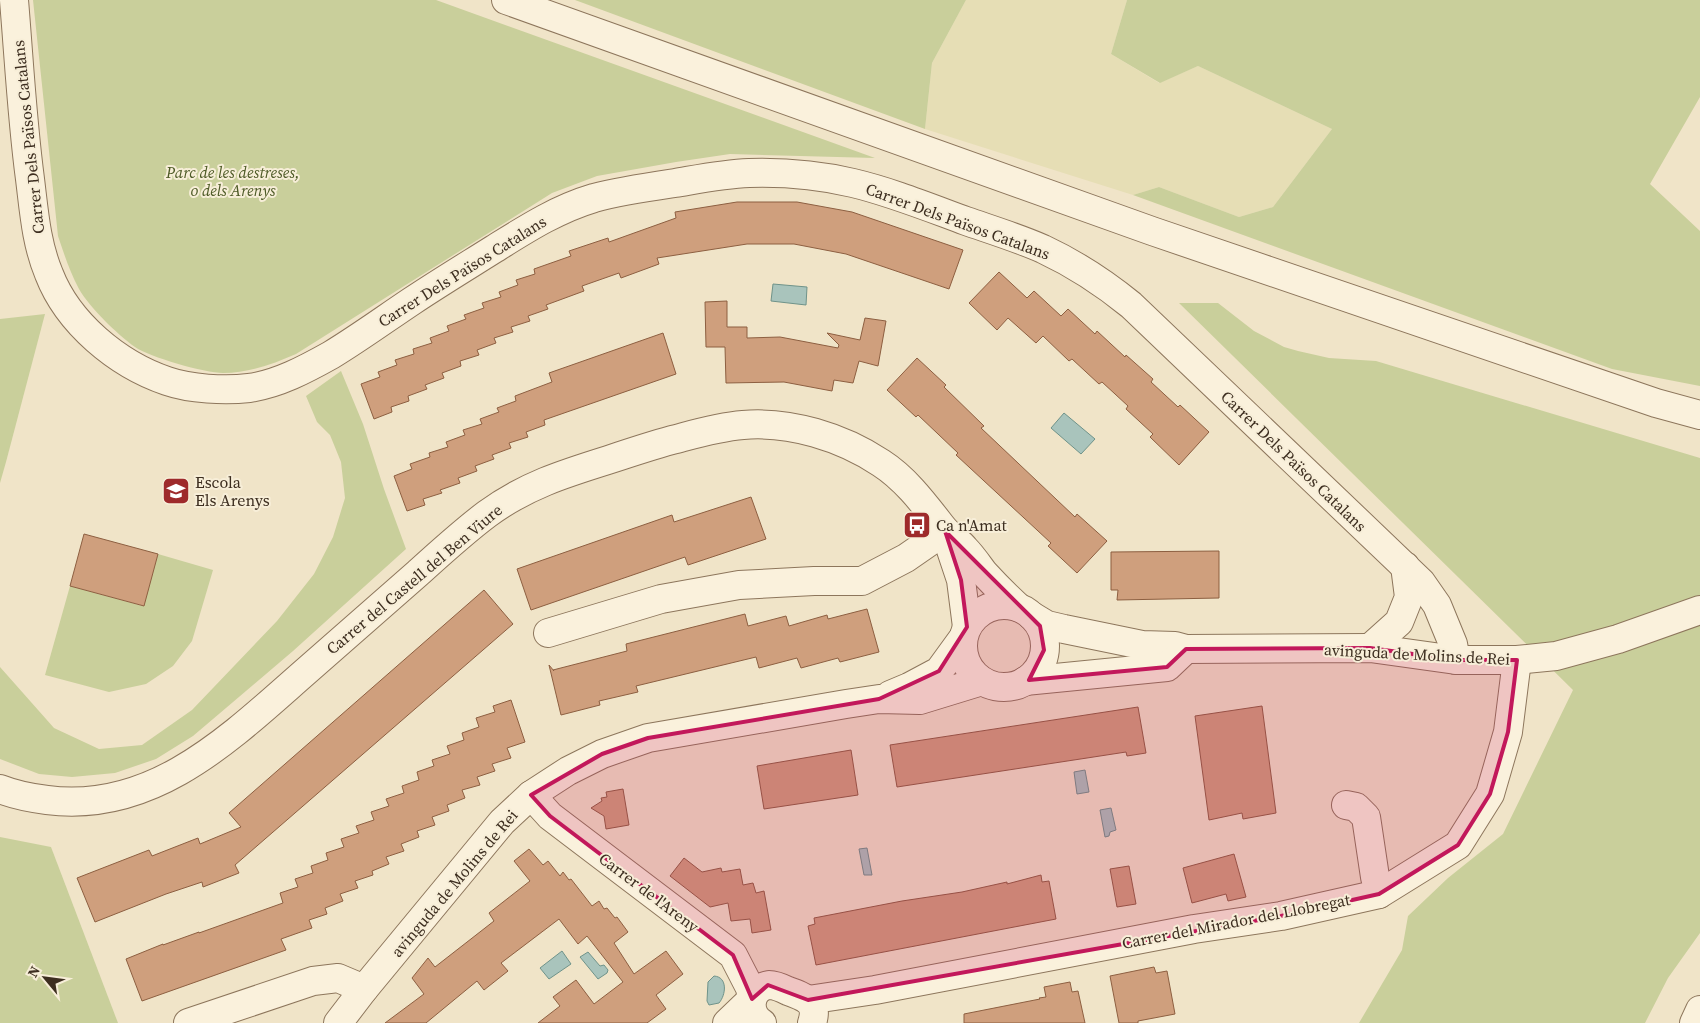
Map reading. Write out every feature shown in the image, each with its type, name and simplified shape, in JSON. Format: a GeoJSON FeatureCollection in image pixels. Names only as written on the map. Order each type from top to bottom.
{"type":"FeatureCollection","features":[{"type":"Feature","properties":{"kind":"street","name":"Carrer Dels Països Catalans"},"geometry":{"type":"LineString","coordinates":[[14,0],[26,148],[35,221],[42,255],[49,276],[62,301],[93,336],[115,354],[143,371],[170,382],[213,388],[247,388],[280,380],[308,368],[336,352],[417,298],[544,218],[591,199],[623,191],[748,173],[814,176],[850,182],[891,193],[1019,240],[1075,266],[1107,286],[1131,305],[1421,582],[1437,605],[1456,660]]}},
{"type":"Feature","properties":{"kind":"street"},"geometry":{"type":"LineString","coordinates":[[506,0],[1152,230],[1656,403],[1700,415]]}},
{"type":"Feature","properties":{"kind":"street","name":"Carrer del Castell del Ben Viure"},"geometry":{"type":"LineString","coordinates":[[0,788],[27,797],[60,802],[87,802],[118,797],[156,783],[189,766],[244,725],[486,514],[520,493],[549,479],[657,444],[706,431],[745,425],[800,429],[824,435],[882,463],[932,512],[945,531],[964,547],[984,573],[1025,612]]}},
{"type":"Feature","properties":{"kind":"street"},"geometry":{"type":"LineString","coordinates":[[548,633],[661,599],[739,584],[814,581],[862,582],[906,558],[945,531]]}},
{"type":"Feature","properties":{"kind":"street","name":"Carrer del Castell del Ben Viure"},"geometry":{"type":"LineString","coordinates":[[945,531],[961,580],[965,632]]}},
{"type":"Feature","properties":{"kind":"street"},"geometry":{"type":"LineString","coordinates":[[1370,648],[1399,622],[1409,597],[1405,566]]}},
{"type":"Feature","properties":{"kind":"street"},"geometry":{"type":"LineString","coordinates":[[1025,681],[1034,673],[1041,662],[1044,638],[1040,626],[1025,612],[1003,605],[989,607],[976,615],[965,632],[963,650],[966,662],[972,673],[982,681],[996,686],[1011,686],[1025,681],[1167,667],[1186,649]]}},
{"type":"Feature","properties":{"kind":"street","name":"avinguda de Molins de Rei"},"geometry":{"type":"LineString","coordinates":[[1025,612],[1047,625],[1142,645],[1175,646],[1186,649],[1370,648],[1456,660],[1517,660],[1556,656],[1618,639],[1700,610]]}},
{"type":"Feature","properties":{"kind":"street","name":"avinguda de Molins de Rei"},"geometry":{"type":"LineString","coordinates":[[879,700],[939,671],[965,632]]}},
{"type":"Feature","properties":{"kind":"street","name":"Carrer del Mirador del Llobregat"},"geometry":{"type":"LineString","coordinates":[[810,1012],[875,990],[1194,929],[1281,916],[1379,894],[1458,845],[1490,794],[1508,732],[1517,660]]}},
{"type":"Feature","properties":{"kind":"street","name":"avinguda de Molins de Rei"},"geometry":{"type":"LineString","coordinates":[[338,1023],[502,822],[530,796],[549,782],[585,762],[648,738],[846,704],[879,700],[920,700],[982,681]]}},
{"type":"Feature","properties":{"kind":"street","name":"Carrer de l'Areny"},"geometry":{"type":"LineString","coordinates":[[530,796],[550,816],[733,955],[750,988],[757,1011]]}},
{"type":"Feature","properties":{"kind":"street"},"geometry":{"type":"LineString","coordinates":[[1346,806],[1356,806],[1366,816],[1379,894]]}},
{"type":"Feature","properties":{"kind":"street"},"geometry":{"type":"LineString","coordinates":[[188,1023],[313,981],[338,978],[364,989]]}},
{"type":"Feature","properties":{"kind":"street"},"geometry":{"type":"LineString","coordinates":[[727,1023],[757,1011],[757,991],[768,985],[803,996],[810,1012]]}},
{"type":"Feature","properties":{"kind":"street"},"geometry":{"type":"LineString","coordinates":[[1694,1023],[1700,1010]]}},
{"type":"Feature","properties":{"kind":"highlighted area"},"geometry":{"type":"Polygon","coordinates":[[[945,531],[1040,626],[1044,650],[1029,680],[1167,667],[1186,649],[1370,648],[1456,660],[1517,660],[1508,732],[1490,794],[1458,845],[1379,894],[1281,916],[808,1000],[768,985],[752,999],[733,955],[550,816],[531,795],[602,754],[648,738],[879,699],[939,671],[967,627],[961,580],[945,531]]]}},
{"type":"Feature","properties":{"kind":"shaded area"},"geometry":{"type":"Polygon","coordinates":[[[966,0],[1127,0],[1111,54],[1159,83],[1198,66],[1332,129],[1273,207],[1239,217],[1159,187],[1133,195],[925,129],[932,63],[966,0]]]}},
{"type":"Feature","properties":{"kind":"green space","name":"Parc de les destreses, o dels Arenys"},"geometry":{"type":"Polygon","coordinates":[[[33,0],[436,0],[875,158],[730,154],[597,176],[552,193],[296,354],[251,370],[223,373],[204,370],[164,360],[135,347],[112,328],[97,312],[76,283],[58,236],[33,0]]]}},
{"type":"Feature","properties":{"kind":"green space"},"geometry":{"type":"Polygon","coordinates":[[[575,0],[966,0],[932,63],[925,129],[575,0]]]}},
{"type":"Feature","properties":{"kind":"green space"},"geometry":{"type":"Polygon","coordinates":[[[1127,0],[1700,0],[1700,97],[1650,184],[1700,231],[1700,386],[1612,369],[1133,195],[1159,187],[1239,217],[1273,207],[1332,129],[1198,66],[1160,83],[1111,54],[1127,0]]]}},
{"type":"Feature","properties":{"kind":"green space"},"geometry":{"type":"Polygon","coordinates":[[[1179,303],[1218,303],[1254,331],[1284,347],[1329,358],[1376,361],[1700,458],[1700,933],[1668,978],[1645,1023],[1359,1023],[1402,950],[1408,916],[1448,878],[1503,834],[1573,690],[1179,303]]]}},
{"type":"Feature","properties":{"kind":"green space"},"geometry":{"type":"Polygon","coordinates":[[[45,314],[6,462],[0,483],[0,319],[45,314]]]}},
{"type":"Feature","properties":{"kind":"green space"},"geometry":{"type":"Polygon","coordinates":[[[341,371],[363,424],[406,549],[293,651],[193,736],[156,759],[115,773],[72,777],[39,774],[0,759],[0,667],[54,728],[99,749],[142,745],[192,710],[277,621],[314,574],[333,537],[345,498],[341,462],[330,435],[317,422],[306,396],[341,371]]]}},
{"type":"Feature","properties":{"kind":"green space"},"geometry":{"type":"Polygon","coordinates":[[[158,554],[213,570],[192,641],[173,666],[146,684],[109,692],[45,675],[70,586],[143,606],[158,554]]]}},
{"type":"Feature","properties":{"kind":"green space"},"geometry":{"type":"Polygon","coordinates":[[[0,837],[51,847],[118,1023],[0,1023],[0,837]]]}},
{"type":"Feature","properties":{"kind":"water"},"geometry":{"type":"Polygon","coordinates":[[[773,284],[807,287],[806,305],[771,301],[773,284]]]}},
{"type":"Feature","properties":{"kind":"water"},"geometry":{"type":"Polygon","coordinates":[[[1064,413],[1095,439],[1081,454],[1051,428],[1064,413]]]}},
{"type":"Feature","properties":{"kind":"water"},"geometry":{"type":"Polygon","coordinates":[[[1085,770],[1089,792],[1077,794],[1074,772],[1085,770]]]}},
{"type":"Feature","properties":{"kind":"water"},"geometry":{"type":"Polygon","coordinates":[[[1111,808],[1116,830],[1110,832],[1109,836],[1105,837],[1100,810],[1111,808]]]}},
{"type":"Feature","properties":{"kind":"water"},"geometry":{"type":"Polygon","coordinates":[[[867,848],[872,875],[864,875],[859,849],[867,848]]]}},
{"type":"Feature","properties":{"kind":"water"},"geometry":{"type":"Polygon","coordinates":[[[562,951],[571,964],[549,979],[540,968],[562,951]]]}},
{"type":"Feature","properties":{"kind":"water"},"geometry":{"type":"Polygon","coordinates":[[[588,952],[600,966],[604,965],[608,970],[607,973],[598,979],[580,957],[588,952]]]}},
{"type":"Feature","properties":{"kind":"water"},"geometry":{"type":"Polygon","coordinates":[[[714,976],[719,977],[724,983],[724,991],[719,1003],[709,1005],[707,1001],[708,982],[714,976]]]}},
{"type":"Feature","properties":{"kind":"building"},"geometry":{"type":"Polygon","coordinates":[[[737,202],[797,202],[852,212],[963,250],[949,289],[846,254],[794,244],[747,244],[657,258],[659,264],[621,278],[619,273],[582,286],[584,291],[546,305],[548,309],[528,316],[530,321],[511,327],[513,332],[494,338],[496,343],[477,350],[479,355],[460,361],[461,366],[442,373],[444,378],[425,385],[427,389],[408,396],[409,401],[391,407],[392,412],[374,419],[361,384],[380,377],[378,372],[397,365],[395,360],[414,354],[413,349],[432,343],[430,338],[449,331],[447,326],[466,319],[464,315],[484,308],[482,303],[501,297],[499,292],[518,285],[516,280],[535,274],[534,269],[571,256],[569,251],[608,238],[609,242],[676,218],[675,212],[737,202]]]}},
{"type":"Feature","properties":{"kind":"building"},"geometry":{"type":"Polygon","coordinates":[[[999,272],[1027,298],[1034,291],[1061,316],[1068,309],[1095,334],[1097,331],[1125,357],[1126,355],[1153,379],[1151,382],[1178,407],[1180,405],[1209,432],[1179,465],[1150,437],[1153,434],[1126,409],[1128,406],[1102,382],[1099,384],[1072,359],[1069,361],[1043,336],[1036,343],[1008,318],[997,330],[969,303],[999,272]]]}},
{"type":"Feature","properties":{"kind":"building"},"geometry":{"type":"Polygon","coordinates":[[[727,301],[727,327],[747,327],[747,338],[780,337],[838,348],[839,345],[827,333],[860,340],[865,318],[886,321],[878,366],[859,361],[853,383],[834,380],[832,391],[784,382],[726,383],[725,347],[706,347],[705,302],[727,301]]]}},
{"type":"Feature","properties":{"kind":"building"},"geometry":{"type":"Polygon","coordinates":[[[663,333],[676,374],[544,420],[545,425],[526,432],[528,437],[509,443],[511,448],[492,455],[494,459],[475,466],[477,471],[458,478],[460,483],[440,490],[442,493],[423,499],[425,505],[407,511],[394,476],[412,469],[410,464],[430,457],[429,453],[448,447],[446,442],[465,435],[463,430],[482,424],[480,419],[499,412],[497,408],[516,401],[515,396],[552,382],[549,373],[663,333]]]}},
{"type":"Feature","properties":{"kind":"building"},"geometry":{"type":"Polygon","coordinates":[[[917,358],[946,385],[944,387],[984,426],[981,428],[1075,517],[1077,514],[1107,541],[1077,573],[1048,546],[1051,543],[956,455],[958,453],[918,415],[916,417],[887,390],[917,358]]]}},
{"type":"Feature","properties":{"kind":"building"},"geometry":{"type":"Polygon","coordinates":[[[751,497],[766,539],[688,565],[685,557],[531,610],[517,569],[672,515],[674,522],[751,497]]]}},
{"type":"Feature","properties":{"kind":"building"},"geometry":{"type":"Polygon","coordinates":[[[84,534],[158,554],[144,606],[70,586],[84,534]]]}},
{"type":"Feature","properties":{"kind":"building"},"geometry":{"type":"Polygon","coordinates":[[[1219,551],[1219,598],[1117,600],[1118,590],[1111,590],[1111,552],[1219,551]]]}},
{"type":"Feature","properties":{"kind":"building"},"geometry":{"type":"Polygon","coordinates":[[[484,590],[513,624],[235,865],[239,873],[203,887],[202,882],[166,894],[95,922],[77,878],[149,850],[152,856],[198,838],[200,844],[241,827],[229,813],[484,590]]]}},
{"type":"Feature","properties":{"kind":"building"},"geometry":{"type":"Polygon","coordinates":[[[867,609],[879,652],[840,662],[838,658],[801,668],[797,658],[759,668],[756,657],[636,686],[638,692],[599,701],[600,705],[561,715],[549,665],[553,670],[627,651],[626,644],[745,614],[748,626],[786,616],[789,626],[827,615],[828,619],[867,609]]]}},
{"type":"Feature","properties":{"kind":"building"},"geometry":{"type":"Polygon","coordinates":[[[511,700],[525,742],[507,748],[511,758],[492,764],[495,771],[477,777],[480,785],[462,790],[465,798],[447,805],[449,811],[432,817],[435,825],[417,831],[419,837],[401,844],[404,851],[386,857],[389,864],[372,871],[373,875],[355,881],[358,888],[340,894],[343,901],[325,908],[327,914],[309,920],[312,928],[281,939],[286,950],[142,1001],[126,959],[163,944],[283,903],[280,893],[298,887],[295,879],[313,873],[311,866],[328,860],[326,853],[344,847],[341,839],[359,833],[356,826],[374,820],[371,812],[389,806],[386,799],[404,793],[402,786],[419,780],[417,772],[434,766],[432,760],[450,754],[447,746],[464,740],[462,733],[479,727],[476,718],[495,712],[493,706],[511,700]]]}},
{"type":"Feature","properties":{"kind":"building"},"geometry":{"type":"Polygon","coordinates":[[[1262,706],[1276,813],[1243,819],[1242,813],[1209,820],[1195,716],[1262,706]]]}},
{"type":"Feature","properties":{"kind":"building"},"geometry":{"type":"Polygon","coordinates":[[[1138,707],[1146,753],[1127,756],[1126,752],[897,787],[890,745],[1138,707]]]}},
{"type":"Feature","properties":{"kind":"building"},"geometry":{"type":"Polygon","coordinates":[[[851,750],[858,795],[764,809],[757,766],[851,750]]]}},
{"type":"Feature","properties":{"kind":"building"},"geometry":{"type":"Polygon","coordinates":[[[623,789],[629,825],[606,829],[604,816],[591,808],[602,801],[601,798],[607,797],[606,792],[623,789]]]}},
{"type":"Feature","properties":{"kind":"building"},"geometry":{"type":"Polygon","coordinates":[[[529,849],[543,865],[548,861],[560,876],[563,872],[569,880],[571,879],[592,906],[599,901],[604,909],[607,908],[615,918],[617,917],[628,932],[614,943],[634,974],[666,951],[683,974],[656,995],[666,1009],[647,1023],[538,1023],[560,1006],[553,997],[576,980],[594,1004],[623,982],[587,936],[578,944],[559,919],[501,963],[508,971],[484,990],[477,981],[426,1023],[385,1023],[424,994],[412,978],[428,958],[435,967],[494,921],[489,913],[530,881],[514,861],[529,849]]]}},
{"type":"Feature","properties":{"kind":"building"},"geometry":{"type":"Polygon","coordinates":[[[1234,854],[1246,897],[1228,901],[1226,894],[1192,903],[1183,868],[1234,854]]]}},
{"type":"Feature","properties":{"kind":"building"},"geometry":{"type":"Polygon","coordinates":[[[684,858],[702,872],[721,868],[722,872],[740,869],[743,885],[753,883],[756,893],[764,891],[771,930],[752,933],[750,919],[731,921],[728,903],[710,907],[670,876],[684,858]]]}},
{"type":"Feature","properties":{"kind":"building"},"geometry":{"type":"Polygon","coordinates":[[[1129,866],[1136,904],[1117,907],[1110,869],[1129,866]]]}},
{"type":"Feature","properties":{"kind":"building"},"geometry":{"type":"Polygon","coordinates":[[[1041,875],[1042,882],[1049,881],[1056,919],[816,965],[808,926],[815,924],[814,918],[902,901],[962,892],[1007,882],[1007,884],[1041,875]]]}},
{"type":"Feature","properties":{"kind":"building"},"geometry":{"type":"Polygon","coordinates":[[[1154,967],[1156,973],[1167,971],[1175,1014],[1138,1021],[1138,1023],[1119,1023],[1110,976],[1154,967]]]}},
{"type":"Feature","properties":{"kind":"building"},"geometry":{"type":"Polygon","coordinates":[[[1070,982],[1072,992],[1078,991],[1085,1023],[964,1023],[964,1014],[1040,999],[1046,997],[1044,987],[1070,982]]]}},
{"type":"Feature","properties":{"kind":"place","name":"Escola Els Arenys"},"geometry":{"type":"Point","coordinates":[176,491]}},
{"type":"Feature","properties":{"kind":"place","name":"Ca n'Amat"},"geometry":{"type":"Point","coordinates":[917,525]}}]}
